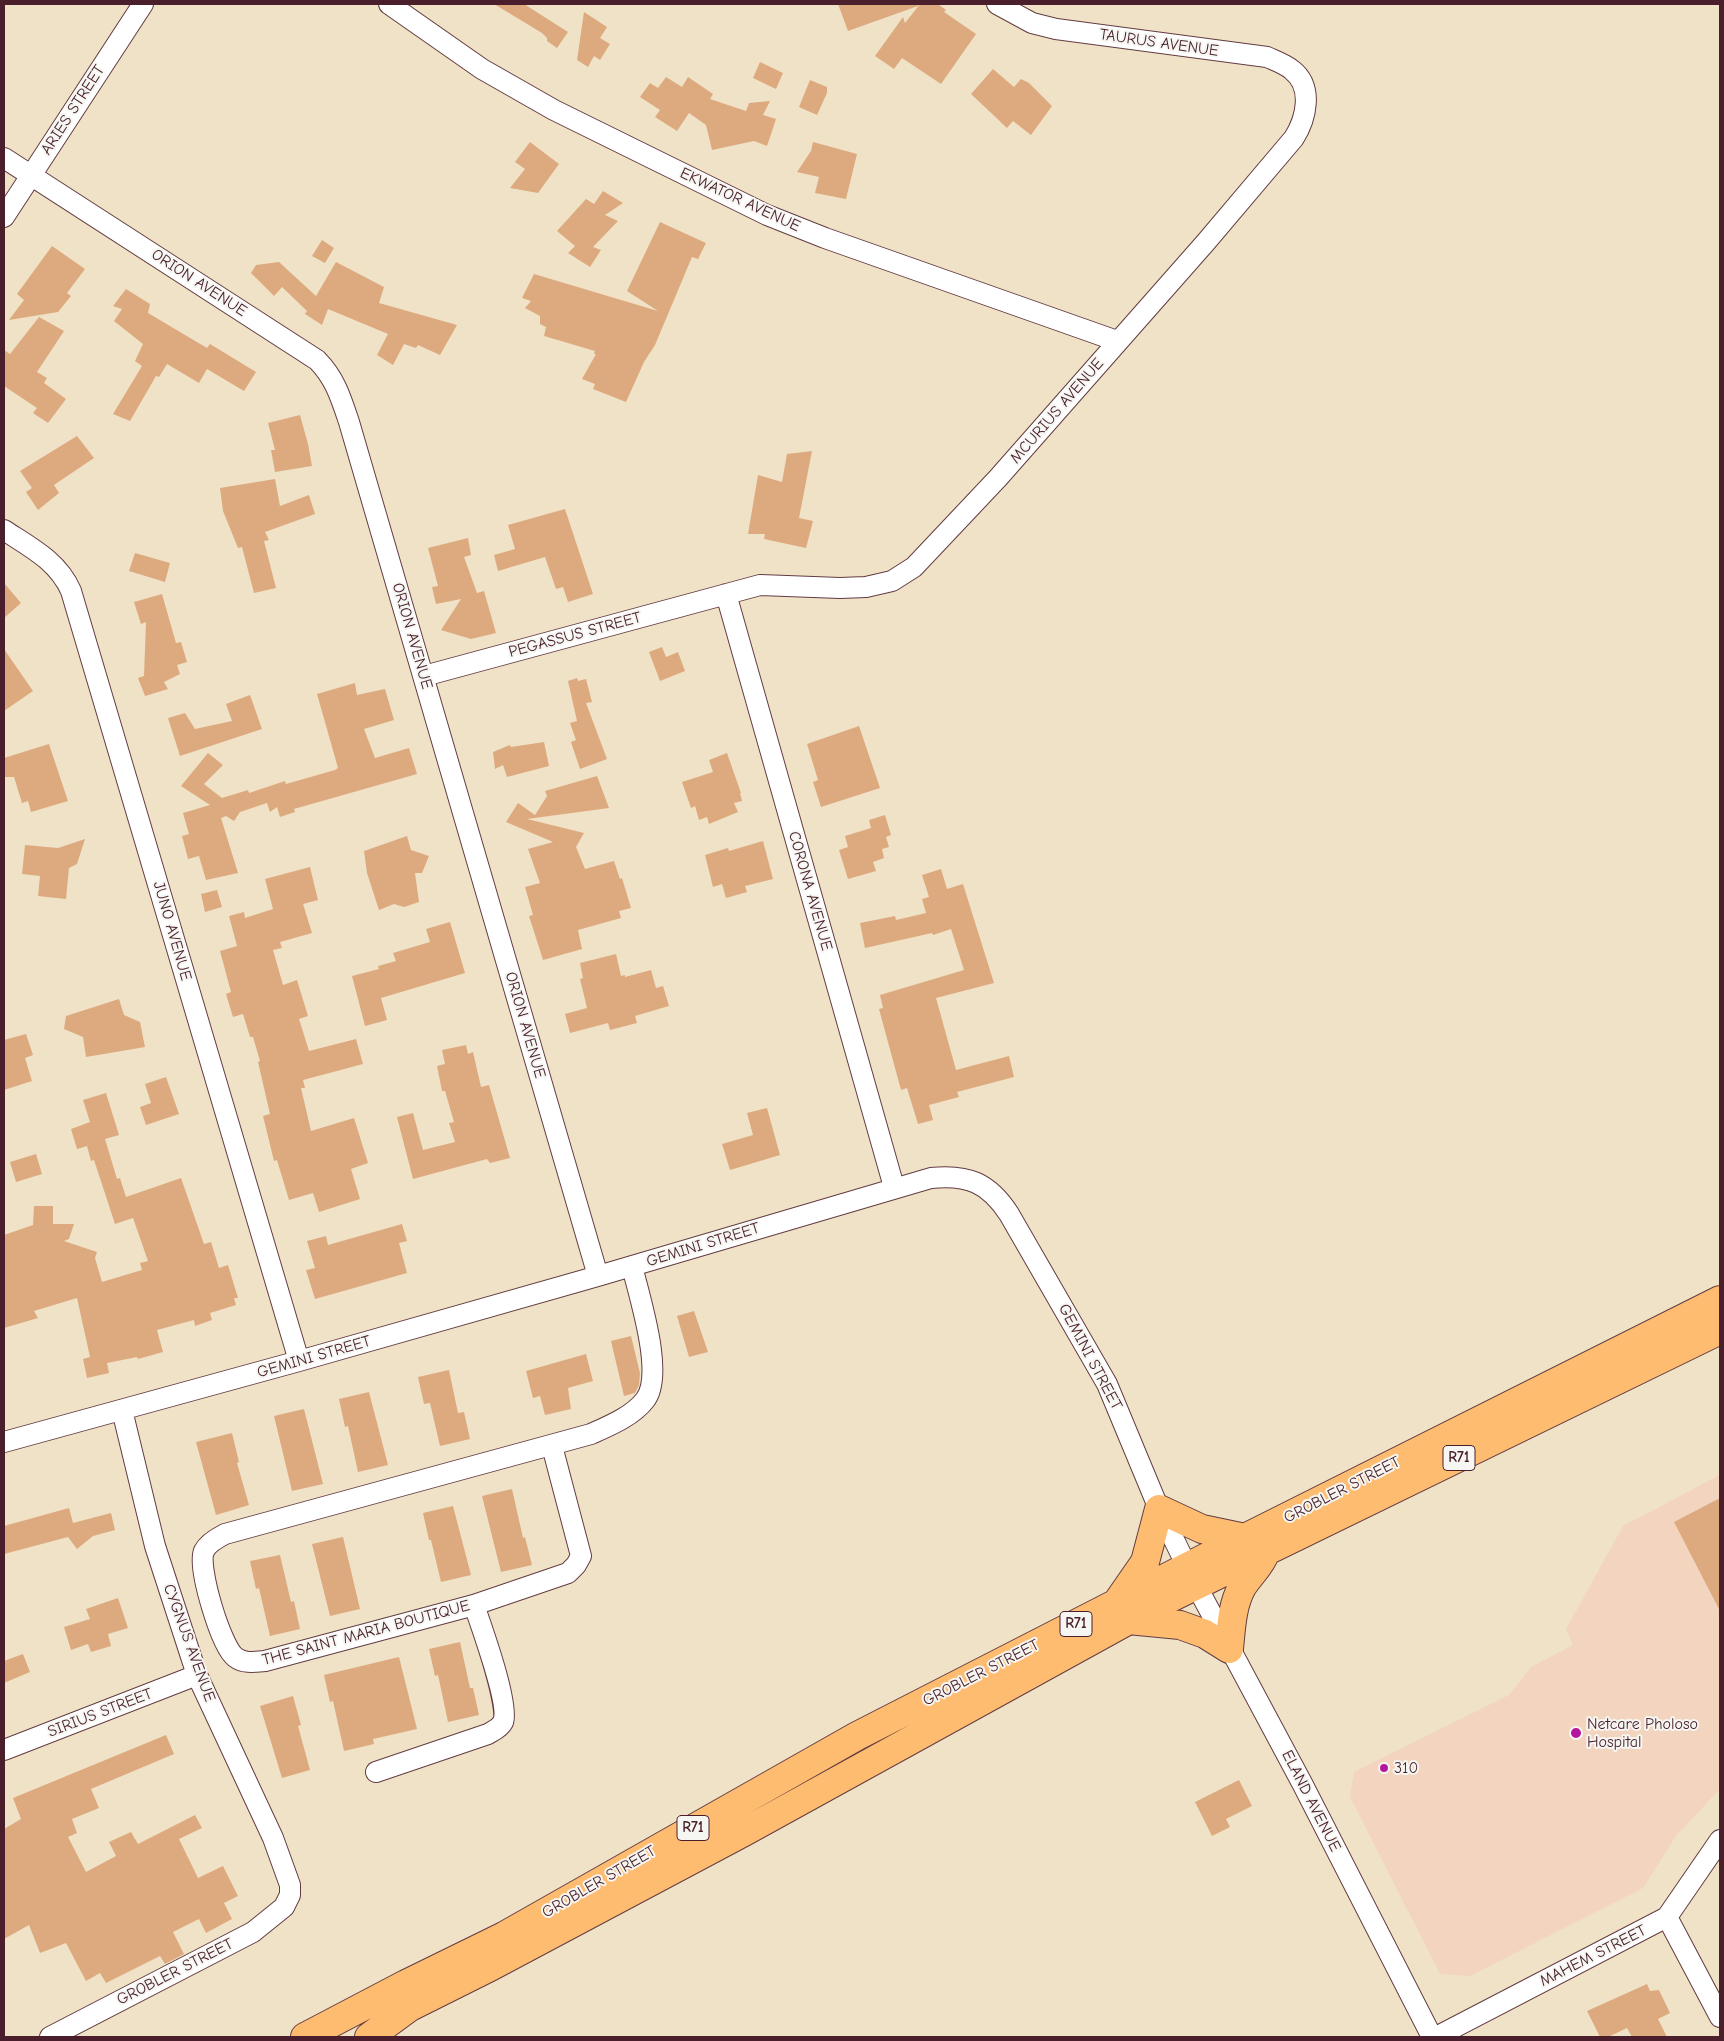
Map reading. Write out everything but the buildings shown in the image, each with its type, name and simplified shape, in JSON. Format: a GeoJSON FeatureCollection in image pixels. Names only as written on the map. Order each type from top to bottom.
{"type":"FeatureCollection","features":[{"type":"Feature","properties":{"kind":"main road","name":"GROBLER STREET"},"geometry":{"type":"LineString","coordinates":[[1256,1545],[1720,1300]]}},
{"type":"Feature","properties":{"kind":"main road","name":"GROBLER STREET"},"geometry":{"type":"LineString","coordinates":[[305,2037],[530,1922],[857,1736],[1122,1612],[1256,1545],[1720,1330]]}},
{"type":"Feature","properties":{"kind":"main road"},"geometry":{"type":"LineString","coordinates":[[1160,1509],[1202,1529],[1256,1545],[1260,1566],[1245,1583],[1236,1599],[1232,1615],[1229,1649],[1205,1634],[1180,1624],[1122,1612],[1145,1562],[1160,1509]]}},
{"type":"Feature","properties":{"kind":"main road","name":"GROBLER STREET"},"geometry":{"type":"LineString","coordinates":[[410,2007],[492,1966],[744,1832],[1122,1612]]}},
{"type":"Feature","properties":{"kind":"main road"},"geometry":{"type":"LineString","coordinates":[[334,2037],[410,2007],[426,1994],[513,1942],[530,1922]]}},
{"type":"Feature","properties":{"kind":"main road","name":"R71"},"geometry":{"type":"LineString","coordinates":[[368,2037],[410,2007]]}},
{"type":"Feature","properties":{"kind":"street","name":"ARIES STREET"},"geometry":{"type":"LineString","coordinates":[[4,217],[143,4]]}},
{"type":"Feature","properties":{"kind":"street","name":"EKWATOR AVENUE"},"geometry":{"type":"LineString","coordinates":[[389,4],[482,69],[554,110],[767,215],[825,238],[1117,342]]}},
{"type":"Feature","properties":{"kind":"street","name":"TAURUS AVENUE"},"geometry":{"type":"LineString","coordinates":[[997,4],[1032,22],[1056,29],[1267,57],[1293,70],[1300,78],[1306,97]]}},
{"type":"Feature","properties":{"kind":"street","name":"MCURIUS AVENUE"},"geometry":{"type":"LineString","coordinates":[[726,594],[760,585],[866,587],[892,581],[914,566],[998,478],[1206,242],[1294,138],[1302,126],[1306,115],[1306,97]]}},
{"type":"Feature","properties":{"kind":"street","name":"ORION AVENUE"},"geometry":{"type":"LineString","coordinates":[[4,158],[295,345],[328,370],[337,387],[349,422],[598,1276]]}},
{"type":"Feature","properties":{"kind":"street","name":"JUNO AVENUE"},"geometry":{"type":"LineString","coordinates":[[4,530],[58,568],[71,590],[298,1362]]}},
{"type":"Feature","properties":{"kind":"street","name":"PEGASSUS STREET"},"geometry":{"type":"LineString","coordinates":[[424,676],[726,594]]}},
{"type":"Feature","properties":{"kind":"street","name":"CORONA AVENUE"},"geometry":{"type":"LineString","coordinates":[[726,594],[894,1187]]}},
{"type":"Feature","properties":{"kind":"street","name":"GEMINI STREET"},"geometry":{"type":"LineString","coordinates":[[4,1442],[298,1362],[598,1276],[894,1187],[931,1178],[953,1176],[986,1188],[999,1199],[1107,1384],[1160,1509],[1192,1576]]}},
{"type":"Feature","properties":{"kind":"street","name":"THE SAINT MARIA BOUTIQUE"},"geometry":{"type":"LineString","coordinates":[[552,1446],[580,1556],[576,1565],[568,1573],[474,1605],[265,1661],[246,1662],[233,1656],[224,1640],[214,1612],[202,1560],[204,1550],[210,1543],[225,1534],[591,1434],[633,1411],[645,1400],[650,1392],[653,1359],[632,1266]]}},
{"type":"Feature","properties":{"kind":"street","name":"CYGNUS AVENUE"},"geometry":{"type":"LineString","coordinates":[[122,1410],[155,1546],[197,1675],[277,1846],[290,1885],[290,1895]]}},
{"type":"Feature","properties":{"kind":"street","name":"ELAND AVENUE"},"geometry":{"type":"LineString","coordinates":[[1192,1576],[1229,1649],[1294,1768],[1432,2037]]}},
{"type":"Feature","properties":{"kind":"street"},"geometry":{"type":"LineString","coordinates":[[376,1772],[480,1737],[501,1725],[504,1712],[501,1693],[474,1605]]}},
{"type":"Feature","properties":{"kind":"street","name":"SIRIUS STREET"},"geometry":{"type":"LineString","coordinates":[[4,1750],[197,1675]]}},
{"type":"Feature","properties":{"kind":"street","name":"MAHEM STREET"},"geometry":{"type":"LineString","coordinates":[[1436,2037],[1668,1917],[1720,1840]]}},
{"type":"Feature","properties":{"kind":"street","name":"GROBLER STREET"},"geometry":{"type":"LineString","coordinates":[[50,2037],[254,1932],[284,1907],[290,1895]]}},
{"type":"Feature","properties":{"kind":"street"},"geometry":{"type":"LineString","coordinates":[[1668,1917],[1720,2017]]}},
{"type":"Feature","properties":{"kind":"shaded area","name":"Netcare Pholoso Hospital"},"geometry":{"type":"Polygon","coordinates":[[[1720,1475],[1720,1789],[1676,1836],[1643,1888],[1470,1976],[1440,1974],[1350,1797],[1354,1772],[1509,1695],[1531,1667],[1573,1645],[1566,1629],[1623,1526],[1720,1475]]]}},
{"type":"Feature","properties":{"kind":"place","name":"Netcare Pholoso Hospital"},"geometry":{"type":"Point","coordinates":[1576,1733]}},
{"type":"Feature","properties":{"kind":"place","name":"310"},"geometry":{"type":"Point","coordinates":[1384,1768]}}]}
